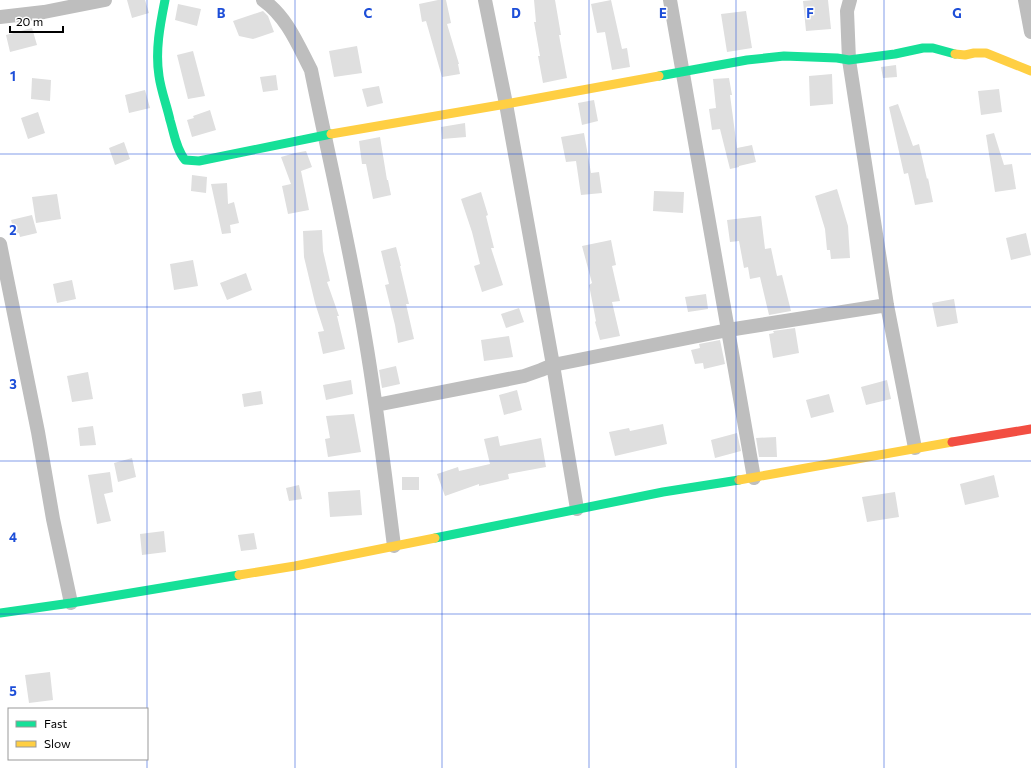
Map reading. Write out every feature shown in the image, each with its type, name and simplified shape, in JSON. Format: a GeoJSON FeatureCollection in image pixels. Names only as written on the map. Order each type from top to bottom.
{"type":"FeatureCollection","features":[{"type":"Feature","properties":{"kind":"street"},"geometry":{"type":"LineString","coordinates":[[0,17],[44,12],[106,0]]}},
{"type":"Feature","properties":{"kind":"street"},"geometry":{"type":"LineString","coordinates":[[165,0],[160,26],[158,50],[160,76],[174,135],[181,155],[185,160],[192,161],[199,161],[324,135],[506,104],[747,60],[779,56],[849,60],[895,54],[923,48],[933,48],[965,55],[986,53],[1031,71]]}},
{"type":"Feature","properties":{"kind":"street"},"geometry":{"type":"LineString","coordinates":[[263,0],[270,5],[285,22],[311,70],[356,288],[376,405],[394,546]]}},
{"type":"Feature","properties":{"kind":"street"},"geometry":{"type":"LineString","coordinates":[[485,0],[506,104],[553,365],[577,509]]}},
{"type":"Feature","properties":{"kind":"street"},"geometry":{"type":"LineString","coordinates":[[670,0],[754,478]]}},
{"type":"Feature","properties":{"kind":"street"},"geometry":{"type":"LineString","coordinates":[[850,0],[847,11],[849,60],[887,305],[915,448]]}},
{"type":"Feature","properties":{"kind":"street"},"geometry":{"type":"LineString","coordinates":[[1025,0],[1031,32]]}},
{"type":"Feature","properties":{"kind":"street"},"geometry":{"type":"LineString","coordinates":[[0,244],[38,432],[52,519],[71,603]]}},
{"type":"Feature","properties":{"kind":"street"},"geometry":{"type":"LineString","coordinates":[[376,405],[524,376],[553,365],[728,330],[887,305]]}},
{"type":"Feature","properties":{"kind":"street"},"geometry":{"type":"LineString","coordinates":[[0,613],[71,603],[295,566],[663,492],[754,478],[915,448],[1031,429]]}},
{"type":"Feature","properties":{"kind":"building"},"geometry":{"type":"Polygon","coordinates":[[[127,0],[145,0],[149,13],[132,18],[127,0]]]}},
{"type":"Feature","properties":{"kind":"building"},"geometry":{"type":"Polygon","coordinates":[[[446,0],[451,23],[447,24],[459,64],[460,74],[442,77],[426,21],[422,22],[419,4],[446,0]]]}},
{"type":"Feature","properties":{"kind":"building"},"geometry":{"type":"Polygon","coordinates":[[[534,0],[555,0],[561,35],[559,35],[567,78],[543,83],[534,22],[536,22],[534,0]]]}},
{"type":"Feature","properties":{"kind":"building"},"geometry":{"type":"Polygon","coordinates":[[[611,0],[622,49],[627,48],[630,67],[612,70],[605,32],[597,33],[591,4],[611,0]]]}},
{"type":"Feature","properties":{"kind":"building"},"geometry":{"type":"Polygon","coordinates":[[[828,0],[831,29],[806,31],[803,1],[828,0]]]}},
{"type":"Feature","properties":{"kind":"building"},"geometry":{"type":"Polygon","coordinates":[[[178,4],[201,9],[197,26],[175,20],[178,4]]]}},
{"type":"Feature","properties":{"kind":"building"},"geometry":{"type":"Polygon","coordinates":[[[263,11],[268,16],[274,32],[253,39],[239,36],[233,21],[263,11]]]}},
{"type":"Feature","properties":{"kind":"building"},"geometry":{"type":"Polygon","coordinates":[[[746,11],[752,48],[727,52],[721,14],[746,11]]]}},
{"type":"Feature","properties":{"kind":"building"},"geometry":{"type":"Polygon","coordinates":[[[32,28],[37,45],[10,52],[6,35],[32,28]]]}},
{"type":"Feature","properties":{"kind":"building"},"geometry":{"type":"Polygon","coordinates":[[[357,46],[362,73],[334,77],[329,51],[357,46]]]}},
{"type":"Feature","properties":{"kind":"building"},"geometry":{"type":"Polygon","coordinates":[[[193,51],[205,96],[188,99],[177,55],[193,51]]]}},
{"type":"Feature","properties":{"kind":"building"},"geometry":{"type":"Polygon","coordinates":[[[896,65],[897,77],[883,78],[881,67],[896,65]]]}},
{"type":"Feature","properties":{"kind":"building"},"geometry":{"type":"Polygon","coordinates":[[[832,74],[833,104],[810,106],[809,76],[832,74]]]}},
{"type":"Feature","properties":{"kind":"building"},"geometry":{"type":"Polygon","coordinates":[[[276,75],[278,90],[263,92],[260,77],[276,75]]]}},
{"type":"Feature","properties":{"kind":"building"},"geometry":{"type":"Polygon","coordinates":[[[32,78],[51,80],[50,101],[31,99],[32,78]]]}},
{"type":"Feature","properties":{"kind":"building"},"geometry":{"type":"Polygon","coordinates":[[[729,78],[737,148],[752,145],[756,162],[730,169],[720,129],[712,130],[709,109],[716,108],[713,79],[729,78]]]}},
{"type":"Feature","properties":{"kind":"building"},"geometry":{"type":"Polygon","coordinates":[[[379,86],[383,103],[367,107],[362,89],[379,86]]]}},
{"type":"Feature","properties":{"kind":"building"},"geometry":{"type":"Polygon","coordinates":[[[999,89],[1002,112],[981,115],[978,91],[999,89]]]}},
{"type":"Feature","properties":{"kind":"building"},"geometry":{"type":"Polygon","coordinates":[[[145,90],[150,108],[129,113],[125,95],[145,90]]]}},
{"type":"Feature","properties":{"kind":"building"},"geometry":{"type":"Polygon","coordinates":[[[594,100],[598,121],[582,125],[578,103],[594,100]]]}},
{"type":"Feature","properties":{"kind":"building"},"geometry":{"type":"Polygon","coordinates":[[[898,104],[913,146],[919,144],[933,202],[915,205],[908,173],[904,174],[889,107],[898,104]]]}},
{"type":"Feature","properties":{"kind":"building"},"geometry":{"type":"Polygon","coordinates":[[[210,110],[216,130],[192,137],[187,120],[194,118],[193,116],[210,110]]]}},
{"type":"Feature","properties":{"kind":"building"},"geometry":{"type":"Polygon","coordinates":[[[38,112],[45,133],[28,139],[21,118],[38,112]]]}},
{"type":"Feature","properties":{"kind":"building"},"geometry":{"type":"Polygon","coordinates":[[[465,123],[466,137],[442,139],[441,127],[465,123]]]}},
{"type":"Feature","properties":{"kind":"building"},"geometry":{"type":"Polygon","coordinates":[[[584,133],[591,173],[599,172],[602,193],[581,195],[576,161],[566,162],[561,137],[584,133]]]}},
{"type":"Feature","properties":{"kind":"building"},"geometry":{"type":"Polygon","coordinates":[[[994,133],[1004,165],[1012,164],[1016,189],[995,192],[986,135],[994,133]]]}},
{"type":"Feature","properties":{"kind":"building"},"geometry":{"type":"Polygon","coordinates":[[[380,137],[391,195],[373,199],[366,164],[362,164],[359,141],[380,137]]]}},
{"type":"Feature","properties":{"kind":"building"},"geometry":{"type":"Polygon","coordinates":[[[124,142],[130,159],[115,165],[109,148],[124,142]]]}},
{"type":"Feature","properties":{"kind":"building"},"geometry":{"type":"Polygon","coordinates":[[[306,151],[312,167],[301,171],[309,210],[288,214],[282,186],[291,184],[281,157],[306,151]]]}},
{"type":"Feature","properties":{"kind":"building"},"geometry":{"type":"Polygon","coordinates":[[[192,175],[207,177],[206,193],[191,191],[192,175]]]}},
{"type":"Feature","properties":{"kind":"building"},"geometry":{"type":"Polygon","coordinates":[[[227,183],[228,204],[234,202],[239,223],[230,225],[231,233],[222,234],[211,184],[227,183]]]}},
{"type":"Feature","properties":{"kind":"building"},"geometry":{"type":"Polygon","coordinates":[[[837,189],[848,226],[850,258],[831,259],[830,250],[827,250],[825,229],[815,196],[837,189]]]}},
{"type":"Feature","properties":{"kind":"building"},"geometry":{"type":"Polygon","coordinates":[[[654,191],[684,192],[683,213],[653,211],[654,191]]]}},
{"type":"Feature","properties":{"kind":"building"},"geometry":{"type":"Polygon","coordinates":[[[481,192],[488,215],[486,216],[494,248],[491,248],[503,285],[482,292],[474,266],[480,264],[472,232],[461,199],[481,192]]]}},
{"type":"Feature","properties":{"kind":"building"},"geometry":{"type":"Polygon","coordinates":[[[57,194],[61,219],[36,223],[32,197],[57,194]]]}},
{"type":"Feature","properties":{"kind":"building"},"geometry":{"type":"Polygon","coordinates":[[[32,215],[37,233],[20,237],[19,233],[15,234],[11,220],[32,215]]]}},
{"type":"Feature","properties":{"kind":"building"},"geometry":{"type":"Polygon","coordinates":[[[761,216],[765,249],[771,248],[777,276],[782,275],[791,311],[769,315],[760,277],[750,279],[748,267],[744,268],[739,241],[730,242],[727,220],[761,216]]]}},
{"type":"Feature","properties":{"kind":"building"},"geometry":{"type":"Polygon","coordinates":[[[322,230],[323,251],[330,281],[327,282],[339,316],[337,316],[345,349],[323,354],[318,332],[324,331],[315,303],[304,257],[303,231],[322,230]]]}},
{"type":"Feature","properties":{"kind":"building"},"geometry":{"type":"Polygon","coordinates":[[[1026,233],[1031,255],[1011,260],[1006,238],[1026,233]]]}},
{"type":"Feature","properties":{"kind":"building"},"geometry":{"type":"Polygon","coordinates":[[[611,240],[616,265],[612,266],[620,301],[612,302],[620,336],[600,340],[595,322],[589,285],[592,283],[582,246],[611,240]]]}},
{"type":"Feature","properties":{"kind":"building"},"geometry":{"type":"Polygon","coordinates":[[[396,247],[409,304],[406,304],[414,339],[398,343],[385,285],[389,284],[381,251],[396,247]]]}},
{"type":"Feature","properties":{"kind":"building"},"geometry":{"type":"Polygon","coordinates":[[[193,260],[198,286],[174,290],[170,264],[193,260]]]}},
{"type":"Feature","properties":{"kind":"building"},"geometry":{"type":"Polygon","coordinates":[[[246,273],[252,290],[227,300],[220,283],[246,273]]]}},
{"type":"Feature","properties":{"kind":"building"},"geometry":{"type":"Polygon","coordinates":[[[72,280],[76,299],[57,303],[53,284],[72,280]]]}},
{"type":"Feature","properties":{"kind":"building"},"geometry":{"type":"Polygon","coordinates":[[[706,294],[708,309],[688,312],[685,297],[706,294]]]}},
{"type":"Feature","properties":{"kind":"building"},"geometry":{"type":"Polygon","coordinates":[[[954,299],[958,323],[937,327],[932,303],[954,299]]]}},
{"type":"Feature","properties":{"kind":"building"},"geometry":{"type":"Polygon","coordinates":[[[519,308],[524,322],[506,328],[501,314],[519,308]]]}},
{"type":"Feature","properties":{"kind":"building"},"geometry":{"type":"Polygon","coordinates":[[[795,328],[799,353],[773,358],[769,334],[774,333],[773,331],[795,328]]]}},
{"type":"Feature","properties":{"kind":"building"},"geometry":{"type":"Polygon","coordinates":[[[509,336],[513,357],[484,361],[481,340],[509,336]]]}},
{"type":"Feature","properties":{"kind":"building"},"geometry":{"type":"Polygon","coordinates":[[[720,340],[725,364],[704,369],[703,363],[695,364],[691,350],[700,348],[699,344],[720,340]]]}},
{"type":"Feature","properties":{"kind":"building"},"geometry":{"type":"Polygon","coordinates":[[[396,366],[400,384],[382,388],[379,370],[396,366]]]}},
{"type":"Feature","properties":{"kind":"building"},"geometry":{"type":"Polygon","coordinates":[[[88,372],[93,399],[72,402],[67,376],[88,372]]]}},
{"type":"Feature","properties":{"kind":"building"},"geometry":{"type":"Polygon","coordinates":[[[351,380],[353,394],[326,400],[323,385],[351,380]]]}},
{"type":"Feature","properties":{"kind":"building"},"geometry":{"type":"Polygon","coordinates":[[[887,380],[891,399],[866,405],[861,387],[887,380]]]}},
{"type":"Feature","properties":{"kind":"building"},"geometry":{"type":"Polygon","coordinates":[[[517,390],[522,410],[504,415],[499,395],[517,390]]]}},
{"type":"Feature","properties":{"kind":"building"},"geometry":{"type":"Polygon","coordinates":[[[261,391],[263,404],[244,407],[242,394],[261,391]]]}},
{"type":"Feature","properties":{"kind":"building"},"geometry":{"type":"Polygon","coordinates":[[[829,394],[834,412],[811,418],[806,400],[829,394]]]}},
{"type":"Feature","properties":{"kind":"building"},"geometry":{"type":"Polygon","coordinates":[[[354,414],[361,452],[328,457],[325,439],[330,438],[326,416],[354,414]]]}},
{"type":"Feature","properties":{"kind":"building"},"geometry":{"type":"Polygon","coordinates":[[[663,424],[667,444],[615,456],[609,432],[629,428],[630,431],[663,424]]]}},
{"type":"Feature","properties":{"kind":"building"},"geometry":{"type":"Polygon","coordinates":[[[93,426],[96,445],[80,446],[78,428],[93,426]]]}},
{"type":"Feature","properties":{"kind":"building"},"geometry":{"type":"Polygon","coordinates":[[[737,433],[741,451],[715,458],[711,440],[737,433]]]}},
{"type":"Feature","properties":{"kind":"building"},"geometry":{"type":"Polygon","coordinates":[[[498,436],[500,446],[541,438],[546,467],[508,474],[509,479],[479,486],[479,484],[445,496],[437,474],[458,467],[459,471],[490,464],[484,439],[498,436]]]}},
{"type":"Feature","properties":{"kind":"building"},"geometry":{"type":"Polygon","coordinates":[[[776,437],[777,457],[759,457],[756,438],[776,437]]]}},
{"type":"Feature","properties":{"kind":"building"},"geometry":{"type":"Polygon","coordinates":[[[132,458],[136,477],[118,482],[114,463],[132,458]]]}},
{"type":"Feature","properties":{"kind":"building"},"geometry":{"type":"Polygon","coordinates":[[[110,472],[113,492],[104,494],[111,521],[97,524],[88,475],[110,472]]]}},
{"type":"Feature","properties":{"kind":"building"},"geometry":{"type":"Polygon","coordinates":[[[994,475],[999,497],[965,505],[960,484],[994,475]]]}},
{"type":"Feature","properties":{"kind":"building"},"geometry":{"type":"Polygon","coordinates":[[[402,477],[419,477],[419,490],[402,490],[402,477]]]}},
{"type":"Feature","properties":{"kind":"building"},"geometry":{"type":"Polygon","coordinates":[[[299,485],[302,499],[289,501],[286,488],[299,485]]]}},
{"type":"Feature","properties":{"kind":"building"},"geometry":{"type":"Polygon","coordinates":[[[360,490],[362,515],[330,517],[328,492],[360,490]]]}},
{"type":"Feature","properties":{"kind":"building"},"geometry":{"type":"Polygon","coordinates":[[[895,492],[899,517],[867,522],[862,497],[895,492]]]}},
{"type":"Feature","properties":{"kind":"building"},"geometry":{"type":"Polygon","coordinates":[[[164,531],[166,552],[142,555],[140,534],[164,531]]]}},
{"type":"Feature","properties":{"kind":"building"},"geometry":{"type":"Polygon","coordinates":[[[254,533],[257,549],[241,551],[238,535],[254,533]]]}},
{"type":"Feature","properties":{"kind":"building"},"geometry":{"type":"Polygon","coordinates":[[[50,672],[53,700],[29,703],[25,675],[50,672]]]}},
{"type":"Feature","properties":{"kind":"traffic: fast"},"geometry":{"type":"LineString","coordinates":[[165,0],[158,48],[159,76],[179,151],[185,160],[199,161],[331,134]]}},
{"type":"Feature","properties":{"kind":"traffic: fast"},"geometry":{"type":"LineString","coordinates":[[659,76],[747,60],[784,56],[837,58],[849,60],[895,54],[923,48],[933,48],[955,54]]}},
{"type":"Feature","properties":{"kind":"traffic: fast"},"geometry":{"type":"LineString","coordinates":[[435,538],[663,492],[739,480]]}},
{"type":"Feature","properties":{"kind":"traffic: fast"},"geometry":{"type":"LineString","coordinates":[[0,613],[71,603],[239,575]]}},
{"type":"Feature","properties":{"kind":"traffic: slow"},"geometry":{"type":"LineString","coordinates":[[955,54],[965,55],[986,53],[1031,71]]}},
{"type":"Feature","properties":{"kind":"traffic: slow"},"geometry":{"type":"LineString","coordinates":[[331,134],[659,76]]}},
{"type":"Feature","properties":{"kind":"traffic: slow"},"geometry":{"type":"LineString","coordinates":[[739,480],[952,442]]}},
{"type":"Feature","properties":{"kind":"traffic: slow"},"geometry":{"type":"LineString","coordinates":[[239,575],[295,566],[435,538]]}},
{"type":"Feature","properties":{"kind":"traffic: jam"},"geometry":{"type":"LineString","coordinates":[[952,442],[1031,429]]}}]}
